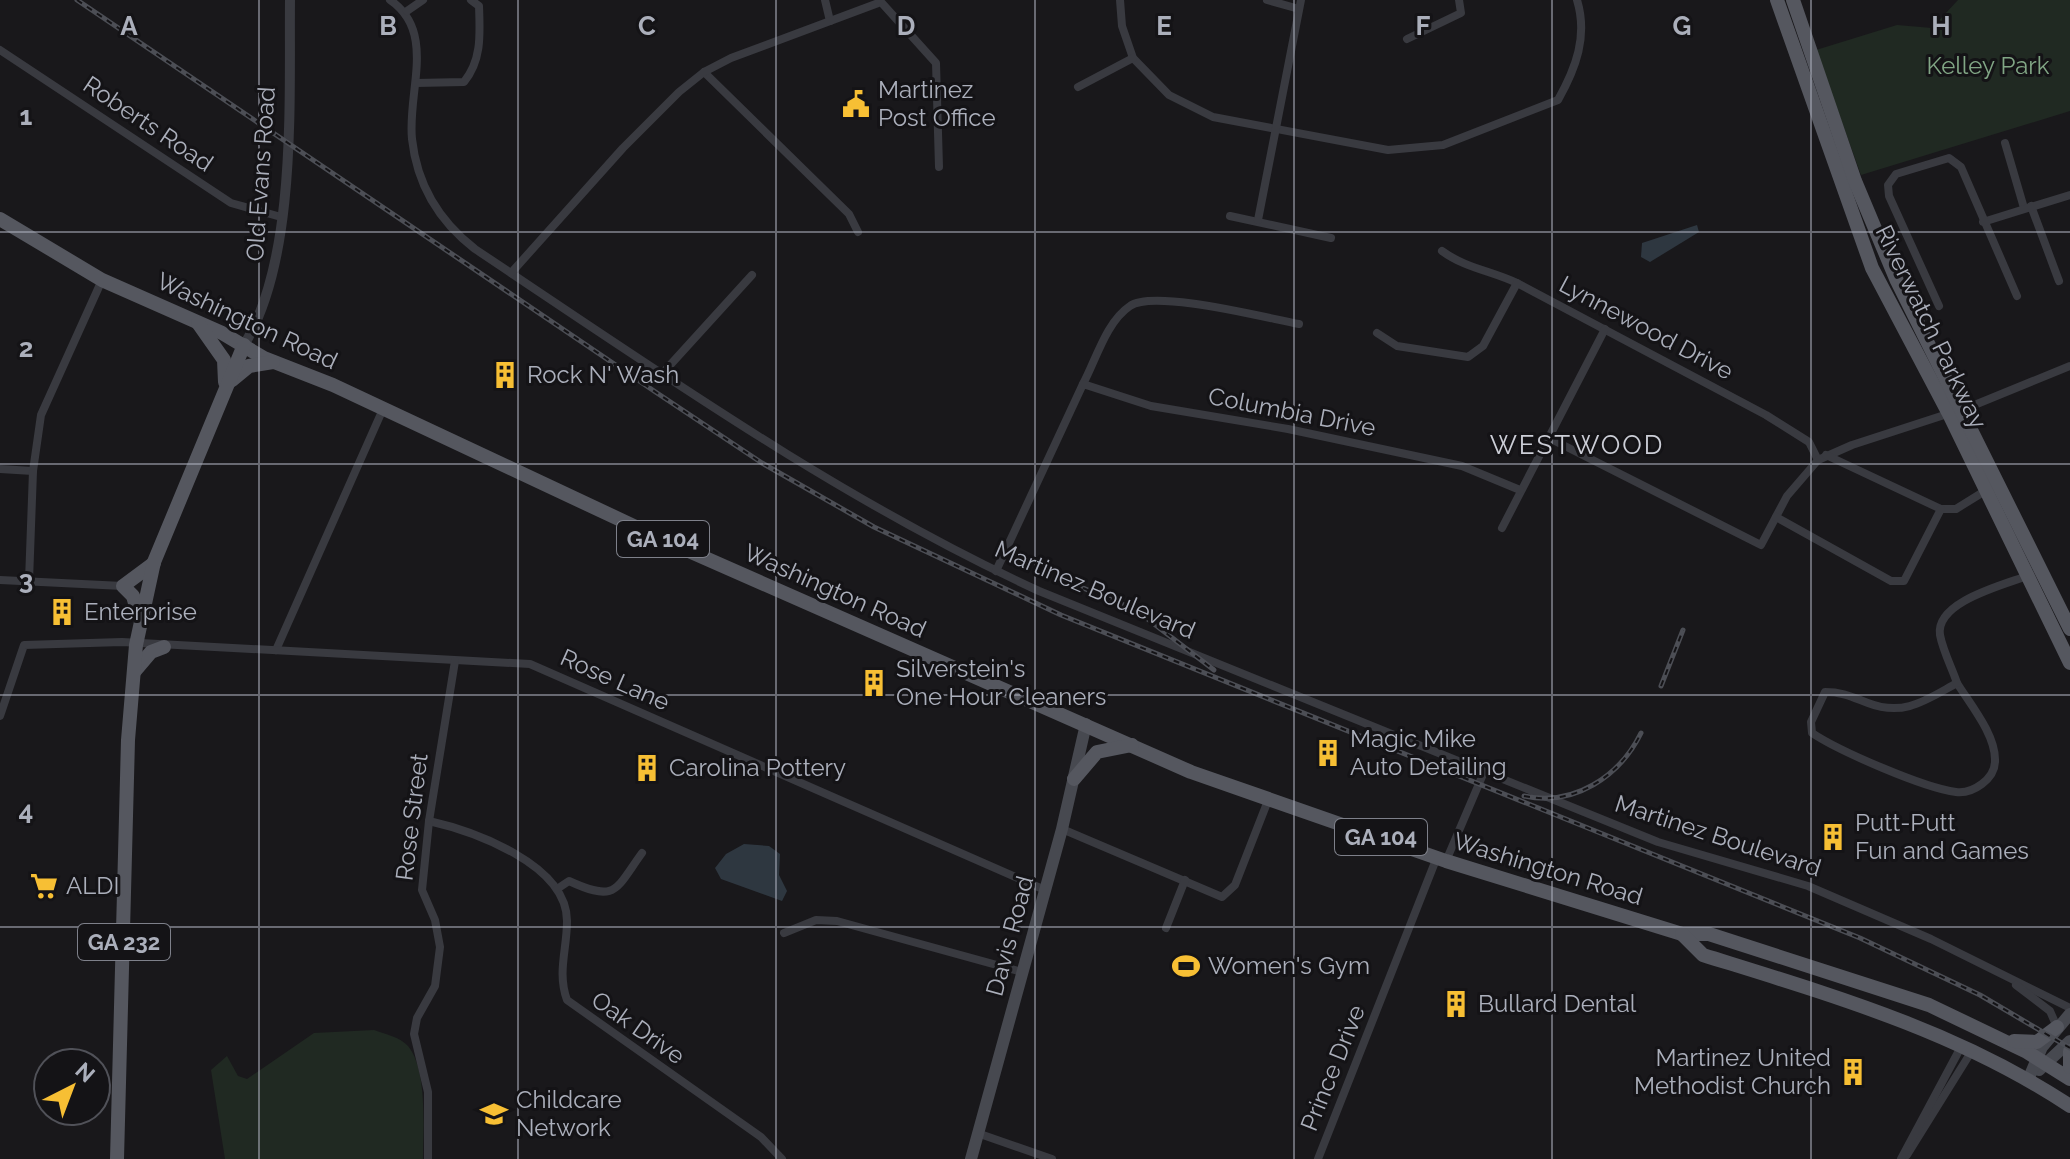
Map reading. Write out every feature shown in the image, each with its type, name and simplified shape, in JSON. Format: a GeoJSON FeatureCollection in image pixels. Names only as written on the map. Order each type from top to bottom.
{"type":"FeatureCollection","features":[{"type":"Feature","properties":{"kind":"main road","name":"Riverwatch Parkway"},"geometry":{"type":"LineString","coordinates":[[1777,0],[1872,268],[1955,412],[2070,629]]}},
{"type":"Feature","properties":{"kind":"main road","name":"Riverwatch Parkway"},"geometry":{"type":"LineString","coordinates":[[1793,0],[1855,181],[1955,412],[1985,491],[2070,663]]}},
{"type":"Feature","properties":{"kind":"main road","name":"Washington Road"},"geometry":{"type":"LineString","coordinates":[[0,219],[102,280],[197,321],[273,362],[383,409],[655,536],[1191,772],[1441,859],[1682,934],[1709,934],[1891,990],[2004,1040],[2070,1079]]}},
{"type":"Feature","properties":{"kind":"main road"},"geometry":{"type":"LineString","coordinates":[[197,321],[224,360],[226,391]]}},
{"type":"Feature","properties":{"kind":"main road","name":"GA 232"},"geometry":{"type":"LineString","coordinates":[[117,1159],[128,740],[136,645],[154,562],[194,459],[244,345]]}},
{"type":"Feature","properties":{"kind":"main road"},"geometry":{"type":"LineString","coordinates":[[226,391],[238,372],[258,362],[273,362]]}},
{"type":"Feature","properties":{"kind":"main road"},"geometry":{"type":"LineString","coordinates":[[141,621],[133,596],[123,586],[154,562]]}},
{"type":"Feature","properties":{"kind":"main road"},"geometry":{"type":"LineString","coordinates":[[134,672],[151,652],[164,647]]}},
{"type":"Feature","properties":{"kind":"main road","name":"Davis Road"},"geometry":{"type":"LineString","coordinates":[[971,1159],[1062,829],[1086,724]]}},
{"type":"Feature","properties":{"kind":"main road"},"geometry":{"type":"LineString","coordinates":[[1074,779],[1097,752],[1132,745]]}},
{"type":"Feature","properties":{"kind":"main road","name":"Washington Road"},"geometry":{"type":"LineString","coordinates":[[1682,934],[1703,955],[1884,1012],[1968,1047],[2070,1106]]}},
{"type":"Feature","properties":{"kind":"main road"},"geometry":{"type":"LineString","coordinates":[[2028,1080],[2042,1061],[2057,1027],[2070,1011]]}},
{"type":"Feature","properties":{"kind":"main road"},"geometry":{"type":"LineString","coordinates":[[2004,1040],[2033,1043],[2057,1027]]}},
{"type":"Feature","properties":{"kind":"main road"},"geometry":{"type":"LineString","coordinates":[[2042,1061],[2070,1041]]}},
{"type":"Feature","properties":{"kind":"main road"},"geometry":{"type":"LineString","coordinates":[[2070,1051],[2070,1067]]}},
{"type":"Feature","properties":{"kind":"street","name":"Old Evans Road"},"geometry":{"type":"LineString","coordinates":[[244,345],[254,328],[274,274],[286,172],[290,0]]}},
{"type":"Feature","properties":{"kind":"street"},"geometry":{"type":"LineString","coordinates":[[390,0],[407,11],[423,0]]}},
{"type":"Feature","properties":{"kind":"street"},"geometry":{"type":"LineString","coordinates":[[416,83],[464,82],[475,68],[480,34],[479,6],[471,0]]}},
{"type":"Feature","properties":{"kind":"street"},"geometry":{"type":"LineString","coordinates":[[825,0],[830,21]]}},
{"type":"Feature","properties":{"kind":"street"},"geometry":{"type":"LineString","coordinates":[[1120,0],[1122,26],[1133,58],[1169,95],[1213,117],[1388,150],[1443,145],[1517,119],[1558,100],[1580,53],[1582,16],[1577,0]]}},
{"type":"Feature","properties":{"kind":"street"},"geometry":{"type":"LineString","coordinates":[[1258,220],[1300,4],[1267,0]]}},
{"type":"Feature","properties":{"kind":"street"},"geometry":{"type":"LineString","coordinates":[[1407,39],[1461,13],[1459,0]]}},
{"type":"Feature","properties":{"kind":"street"},"geometry":{"type":"LineString","coordinates":[[511,273],[623,148],[679,92],[704,72],[731,58],[881,2],[936,63],[939,167]]}},
{"type":"Feature","properties":{"kind":"street","name":"Martinez Boulevard"},"geometry":{"type":"LineString","coordinates":[[407,11],[416,46],[412,139],[417,169],[431,200],[463,239],[738,425],[996,571],[1677,849],[1808,886],[1931,939],[2070,1011]]}},
{"type":"Feature","properties":{"kind":"street","name":"Roberts Road"},"geometry":{"type":"LineString","coordinates":[[0,50],[231,203],[281,217]]}},
{"type":"Feature","properties":{"kind":"street"},"geometry":{"type":"LineString","coordinates":[[1078,87],[1133,58]]}},
{"type":"Feature","properties":{"kind":"street"},"geometry":{"type":"LineString","coordinates":[[704,72],[849,214],[858,232]]}},
{"type":"Feature","properties":{"kind":"street"},"geometry":{"type":"LineString","coordinates":[[2005,143],[2059,281]]}},
{"type":"Feature","properties":{"kind":"street"},"geometry":{"type":"LineString","coordinates":[[1939,306],[1889,196],[1888,185],[1896,174],[1949,158],[1961,167],[2017,296]]}},
{"type":"Feature","properties":{"kind":"street"},"geometry":{"type":"LineString","coordinates":[[1983,222],[2070,195]]}},
{"type":"Feature","properties":{"kind":"street"},"geometry":{"type":"LineString","coordinates":[[1230,216],[1331,238]]}},
{"type":"Feature","properties":{"kind":"street","name":"Lynnewood Drive"},"geometry":{"type":"LineString","coordinates":[[1442,251],[1461,265],[1492,271],[1517,283],[1766,415],[1809,442],[1822,458],[1941,509]]}},
{"type":"Feature","properties":{"kind":"street"},"geometry":{"type":"LineString","coordinates":[[661,375],[752,275]]}},
{"type":"Feature","properties":{"kind":"street"},"geometry":{"type":"LineString","coordinates":[[29,581],[33,471],[41,415],[102,280]]}},
{"type":"Feature","properties":{"kind":"street"},"geometry":{"type":"LineString","coordinates":[[1377,333],[1397,346],[1468,357],[1483,346],[1517,283]]}},
{"type":"Feature","properties":{"kind":"street"},"geometry":{"type":"LineString","coordinates":[[996,571],[1113,321],[1131,304],[1155,298],[1299,324]]}},
{"type":"Feature","properties":{"kind":"street"},"geometry":{"type":"LineString","coordinates":[[1502,528],[1520,490],[1551,439],[1605,329]]}},
{"type":"Feature","properties":{"kind":"street"},"geometry":{"type":"LineString","coordinates":[[1551,439],[1761,545],[1793,488],[1822,458],[1955,412],[2070,366]]}},
{"type":"Feature","properties":{"kind":"street","name":"Columbia Drive"},"geometry":{"type":"LineString","coordinates":[[1083,384],[1151,406],[1288,429],[1462,466],[1520,490]]}},
{"type":"Feature","properties":{"kind":"street"},"geometry":{"type":"LineString","coordinates":[[276,650],[383,409]]}},
{"type":"Feature","properties":{"kind":"street"},"geometry":{"type":"LineString","coordinates":[[0,469],[33,471]]}},
{"type":"Feature","properties":{"kind":"street"},"geometry":{"type":"LineString","coordinates":[[1776,517],[1891,581],[1904,581],[1941,509],[1956,509],[1985,491]]}},
{"type":"Feature","properties":{"kind":"street"},"geometry":{"type":"LineString","coordinates":[[1957,683],[1902,710],[1885,709],[1845,692],[1825,692],[1811,722],[1812,733],[1878,765],[1944,789],[1958,792],[1978,788],[1990,777],[1996,762],[1993,747],[1957,683],[1940,633],[1945,615],[1967,599],[2027,576]]}},
{"type":"Feature","properties":{"kind":"street"},"geometry":{"type":"LineString","coordinates":[[0,580],[123,586]]}},
{"type":"Feature","properties":{"kind":"street","name":"Rose Lane"},"geometry":{"type":"LineString","coordinates":[[0,716],[24,645],[276,650],[530,664],[1045,890]]}},
{"type":"Feature","properties":{"kind":"street","name":"Rose Street"},"geometry":{"type":"LineString","coordinates":[[428,1159],[428,1092],[414,1034],[417,1018],[435,986],[439,964],[435,920],[422,896],[429,821],[455,661]]}},
{"type":"Feature","properties":{"kind":"street","name":"Prince Drive"},"geometry":{"type":"LineString","coordinates":[[1318,1159],[1441,859],[1484,772]]}},
{"type":"Feature","properties":{"kind":"street"},"geometry":{"type":"LineString","coordinates":[[1062,829],[1222,897],[1235,885],[1269,798]]}},
{"type":"Feature","properties":{"kind":"street"},"geometry":{"type":"LineString","coordinates":[[429,821],[460,829],[506,849],[546,876],[557,889],[569,881],[601,895],[611,893],[623,883],[642,853]]}},
{"type":"Feature","properties":{"kind":"street"},"geometry":{"type":"LineString","coordinates":[[1166,928],[1185,880]]}},
{"type":"Feature","properties":{"kind":"street","name":"Oak Drive"},"geometry":{"type":"LineString","coordinates":[[557,889],[567,919],[560,981],[567,1000],[761,1137],[782,1159]]}},
{"type":"Feature","properties":{"kind":"street"},"geometry":{"type":"LineString","coordinates":[[784,933],[816,920],[837,921],[1022,972]]}},
{"type":"Feature","properties":{"kind":"street","name":"Martinez Boulevard"},"geometry":{"type":"LineString","coordinates":[[2006,977],[2050,1011],[2057,1027]]}},
{"type":"Feature","properties":{"kind":"street"},"geometry":{"type":"LineString","coordinates":[[1902,1159],[1968,1047]]}},
{"type":"Feature","properties":{"kind":"street"},"geometry":{"type":"LineString","coordinates":[[980,1134],[1052,1159]]}},
{"type":"Feature","properties":{"kind":"green space","name":"Kelley Park"},"geometry":{"type":"Polygon","coordinates":[[[1958,0],[2070,0],[2070,111],[1861,175],[1816,50],[1897,25],[1932,28],[1958,0]]]}},
{"type":"Feature","properties":{"kind":"green space"},"geometry":{"type":"Polygon","coordinates":[[[374,1030],[401,1040],[408,1046],[419,1070],[423,1101],[423,1159],[225,1159],[211,1070],[227,1056],[238,1076],[247,1079],[314,1033],[374,1030]]]}},
{"type":"Feature","properties":{"kind":"shaded area"},"geometry":{"type":"Polygon","coordinates":[[[1697,225],[1699,232],[1650,262],[1641,257],[1642,243],[1697,225]]]}},
{"type":"Feature","properties":{"kind":"shaded area"},"geometry":{"type":"Polygon","coordinates":[[[744,844],[769,846],[780,854],[779,875],[787,891],[782,901],[721,879],[715,868],[726,854],[744,844]]]}},
{"type":"Feature","properties":{"kind":"railway"},"geometry":{"type":"LineString","coordinates":[[77,0],[762,463],[874,527],[1061,615],[1860,938],[1980,995],[2070,1048]]}},
{"type":"Feature","properties":{"kind":"railway"},"geometry":{"type":"LineString","coordinates":[[1083,588],[1136,610],[1214,670]]}},
{"type":"Feature","properties":{"kind":"railway"},"geometry":{"type":"LineString","coordinates":[[1661,686],[1683,630]]}},
{"type":"Feature","properties":{"kind":"railway"},"geometry":{"type":"LineString","coordinates":[[1524,796],[1560,797],[1593,785],[1621,763],[1641,733]]}},
{"type":"Feature","properties":{"kind":"place","name":"Martinez Post Office"},"geometry":{"type":"Point","coordinates":[856,104]}},
{"type":"Feature","properties":{"kind":"place","name":"Rock N' Wash"},"geometry":{"type":"Point","coordinates":[505,375]}},
{"type":"Feature","properties":{"kind":"place","name":"Enterprise"},"geometry":{"type":"Point","coordinates":[62,612]}},
{"type":"Feature","properties":{"kind":"place","name":"Silverstein's One Hour Cleaners"},"geometry":{"type":"Point","coordinates":[874,683]}},
{"type":"Feature","properties":{"kind":"place","name":"Magic Mike Auto Detailing"},"geometry":{"type":"Point","coordinates":[1328,753]}},
{"type":"Feature","properties":{"kind":"place","name":"Carolina Pottery"},"geometry":{"type":"Point","coordinates":[647,768]}},
{"type":"Feature","properties":{"kind":"place","name":"Putt-Putt Fun and Games"},"geometry":{"type":"Point","coordinates":[1833,837]}},
{"type":"Feature","properties":{"kind":"place","name":"ALDI"},"geometry":{"type":"Point","coordinates":[44,886]}},
{"type":"Feature","properties":{"kind":"place","name":"Women's Gym"},"geometry":{"type":"Point","coordinates":[1186,966]}},
{"type":"Feature","properties":{"kind":"place","name":"Bullard Dental"},"geometry":{"type":"Point","coordinates":[1456,1004]}},
{"type":"Feature","properties":{"kind":"place","name":"Martinez United Methodist Church"},"geometry":{"type":"Point","coordinates":[1853,1072]}},
{"type":"Feature","properties":{"kind":"place","name":"Childcare Network"},"geometry":{"type":"Point","coordinates":[494,1114]}},
{"type":"Feature","properties":{"kind":"district","name":"WESTWOOD"},"geometry":{"type":"Point","coordinates":[1577,445]}}]}
